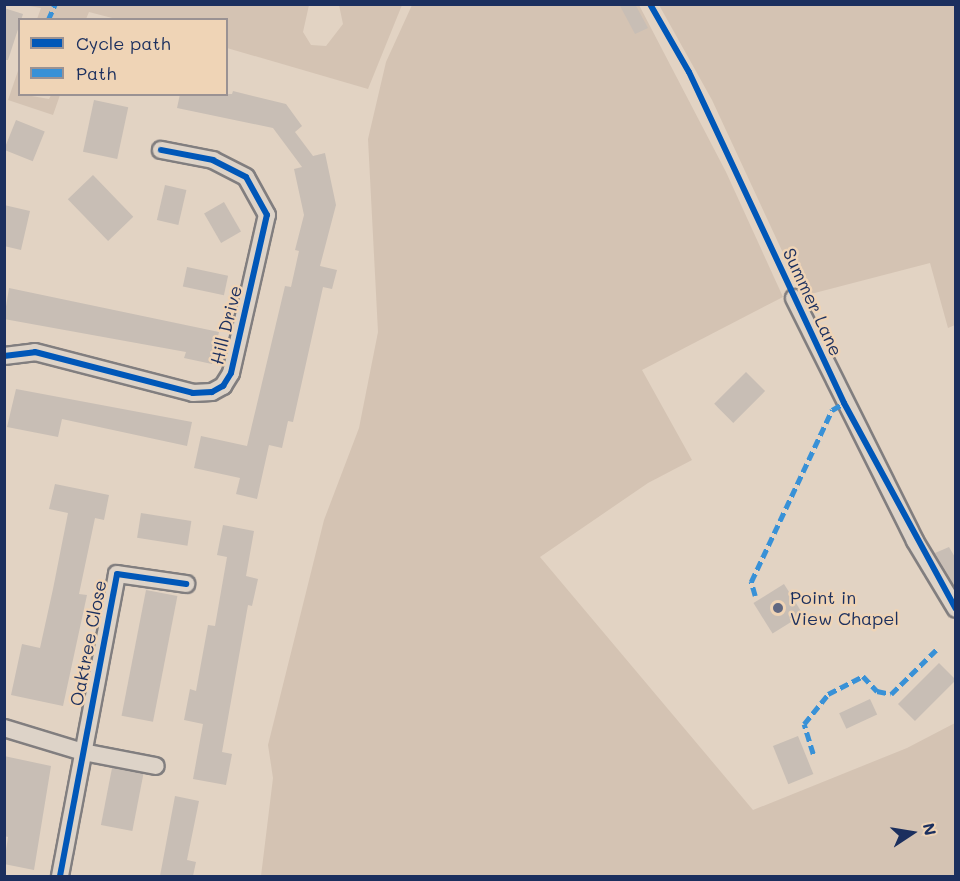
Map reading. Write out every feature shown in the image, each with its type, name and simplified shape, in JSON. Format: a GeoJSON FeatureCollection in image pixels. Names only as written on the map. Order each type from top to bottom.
{"type":"FeatureCollection","features":[{"type":"Feature","properties":{"kind":"street","name":"Hill Drive"},"geometry":{"type":"LineString","coordinates":[[4,356],[35,352],[193,393],[213,392],[223,386],[231,373],[267,215],[246,177],[213,160],[161,150]]}},
{"type":"Feature","properties":{"kind":"street","name":"Summer Lane"},"geometry":{"type":"LineString","coordinates":[[794,298],[915,541],[956,609]]}},
{"type":"Feature","properties":{"kind":"street","name":"Oaktree Close"},"geometry":{"type":"LineString","coordinates":[[84,752],[117,574],[186,584]]}},
{"type":"Feature","properties":{"kind":"street"},"geometry":{"type":"LineString","coordinates":[[4,728],[84,752],[156,766]]}},
{"type":"Feature","properties":{"kind":"street"},"geometry":{"type":"LineString","coordinates":[[60,876],[84,752]]}},
{"type":"Feature","properties":{"kind":"shaded area"},"geometry":{"type":"Polygon","coordinates":[[[23,5],[309,5],[303,32],[311,45],[326,46],[343,24],[339,5],[402,5],[368,89],[228,48],[228,18],[112,18],[89,12],[86,18],[37,18],[41,8],[23,5]]]}},
{"type":"Feature","properties":{"kind":"shaded area"},"geometry":{"type":"Polygon","coordinates":[[[412,5],[639,5],[726,172],[783,297],[642,370],[692,460],[648,483],[540,557],[753,810],[907,748],[955,723],[955,876],[261,876],[273,778],[268,745],[324,520],[359,428],[378,332],[368,139],[386,62],[412,5]]]}},
{"type":"Feature","properties":{"kind":"shaded area"},"geometry":{"type":"Polygon","coordinates":[[[659,5],[955,5],[955,325],[948,328],[930,263],[803,296],[712,100],[659,5]]]}},
{"type":"Feature","properties":{"kind":"shaded area"},"geometry":{"type":"Polygon","coordinates":[[[18,71],[18,96],[49,99],[50,96],[60,96],[53,115],[8,100],[18,71]]]}},
{"type":"Feature","properties":{"kind":"building"},"geometry":{"type":"Polygon","coordinates":[[[619,4],[635,4],[648,28],[635,34],[619,4]]]}},
{"type":"Feature","properties":{"kind":"building"},"geometry":{"type":"Polygon","coordinates":[[[4,8],[23,14],[22,18],[18,18],[18,29],[8,60],[4,60],[4,8]]]}},
{"type":"Feature","properties":{"kind":"building"},"geometry":{"type":"Polygon","coordinates":[[[233,91],[286,104],[302,126],[295,132],[313,156],[325,153],[336,205],[320,266],[337,270],[332,289],[323,287],[293,422],[288,421],[282,448],[269,445],[257,499],[236,494],[240,478],[194,468],[201,436],[247,446],[285,286],[291,287],[299,251],[295,250],[304,215],[294,169],[302,167],[273,128],[177,108],[180,96],[228,96],[233,91]]]}},
{"type":"Feature","properties":{"kind":"building"},"geometry":{"type":"Polygon","coordinates":[[[94,100],[128,107],[117,159],[83,152],[94,100]]]}},
{"type":"Feature","properties":{"kind":"building"},"geometry":{"type":"Polygon","coordinates":[[[16,120],[45,132],[33,161],[4,150],[16,120]]]}},
{"type":"Feature","properties":{"kind":"building"},"geometry":{"type":"Polygon","coordinates":[[[93,175],[133,217],[108,241],[68,199],[93,175]]]}},
{"type":"Feature","properties":{"kind":"building"},"geometry":{"type":"Polygon","coordinates":[[[165,185],[186,190],[178,225],[157,220],[165,185]]]}},
{"type":"Feature","properties":{"kind":"building"},"geometry":{"type":"Polygon","coordinates":[[[224,202],[241,231],[221,243],[204,214],[224,202]]]}},
{"type":"Feature","properties":{"kind":"building"},"geometry":{"type":"Polygon","coordinates":[[[4,205],[30,211],[21,250],[4,246],[4,205]]]}},
{"type":"Feature","properties":{"kind":"building"},"geometry":{"type":"Polygon","coordinates":[[[187,267],[228,276],[224,295],[183,287],[187,267]]]}},
{"type":"Feature","properties":{"kind":"building"},"geometry":{"type":"Polygon","coordinates":[[[9,288],[219,332],[212,364],[184,358],[186,352],[4,319],[9,288]]]}},
{"type":"Feature","properties":{"kind":"building"},"geometry":{"type":"Polygon","coordinates":[[[746,372],[765,391],[733,423],[714,404],[746,372]]]}},
{"type":"Feature","properties":{"kind":"building"},"geometry":{"type":"Polygon","coordinates":[[[16,389],[192,422],[187,446],[62,419],[58,437],[7,427],[16,389]]]}},
{"type":"Feature","properties":{"kind":"building"},"geometry":{"type":"Polygon","coordinates":[[[55,484],[109,495],[104,520],[95,518],[79,594],[87,595],[63,706],[11,695],[22,644],[40,648],[53,589],[68,513],[49,509],[55,484]]]}},
{"type":"Feature","properties":{"kind":"building"},"geometry":{"type":"Polygon","coordinates":[[[141,513],[191,521],[187,546],[137,538],[141,513]]]}},
{"type":"Feature","properties":{"kind":"building"},"geometry":{"type":"Polygon","coordinates":[[[223,525],[254,531],[246,576],[258,579],[252,606],[248,605],[222,752],[232,754],[226,785],[193,779],[203,724],[184,720],[190,689],[196,691],[208,625],[215,626],[227,557],[217,555],[223,525]]]}},
{"type":"Feature","properties":{"kind":"building"},"geometry":{"type":"Polygon","coordinates":[[[949,547],[956,559],[956,588],[935,553],[949,547]]]}},
{"type":"Feature","properties":{"kind":"building","name":"Point in View Chapel"},"geometry":{"type":"Polygon","coordinates":[[[784,584],[803,615],[773,634],[753,603],[784,584]]]}},
{"type":"Feature","properties":{"kind":"building"},"geometry":{"type":"Polygon","coordinates":[[[146,590],[177,596],[153,722],[122,716],[146,590]]]}},
{"type":"Feature","properties":{"kind":"building"},"geometry":{"type":"Polygon","coordinates":[[[939,663],[956,680],[915,721],[898,704],[939,663]]]}},
{"type":"Feature","properties":{"kind":"building"},"geometry":{"type":"Polygon","coordinates":[[[870,699],[877,714],[846,729],[839,713],[870,699]]]}},
{"type":"Feature","properties":{"kind":"building"},"geometry":{"type":"Polygon","coordinates":[[[798,736],[813,774],[788,784],[773,746],[798,736]]]}},
{"type":"Feature","properties":{"kind":"building"},"geometry":{"type":"Polygon","coordinates":[[[4,756],[51,766],[34,870],[4,864],[8,837],[4,836],[4,756]]]}},
{"type":"Feature","properties":{"kind":"building"},"geometry":{"type":"Polygon","coordinates":[[[112,768],[143,774],[132,831],[101,825],[112,768]]]}},
{"type":"Feature","properties":{"kind":"building"},"geometry":{"type":"Polygon","coordinates":[[[175,796],[199,801],[187,860],[196,862],[193,876],[160,876],[175,796]]]}},
{"type":"Feature","properties":{"kind":"marked path"},"geometry":{"type":"LineString","coordinates":[[49,18],[55,4]]}},
{"type":"Feature","properties":{"kind":"marked path"},"geometry":{"type":"LineString","coordinates":[[755,596],[751,582],[832,410],[844,403]]}},
{"type":"Feature","properties":{"kind":"marked path"},"geometry":{"type":"LineString","coordinates":[[813,754],[804,724],[828,694],[863,676],[877,691],[891,694],[937,649]]}},
{"type":"Feature","properties":{"kind":"cycle path"},"geometry":{"type":"LineString","coordinates":[[650,4],[689,72],[844,403],[956,609]]}},
{"type":"Feature","properties":{"kind":"cycle path"},"geometry":{"type":"LineString","coordinates":[[4,356],[35,352],[193,393],[212,392],[223,386],[231,373],[267,215],[246,177],[213,160],[161,150]]}},
{"type":"Feature","properties":{"kind":"cycle path"},"geometry":{"type":"LineString","coordinates":[[60,876],[117,574],[186,584]]}},
{"type":"Feature","properties":{"kind":"place","name":"Point in View Chapel"},"geometry":{"type":"Point","coordinates":[778,608]}}]}
